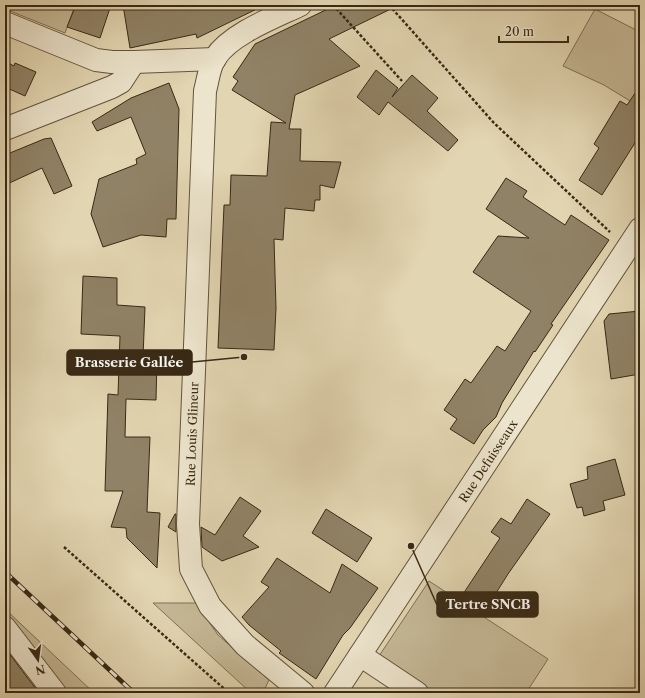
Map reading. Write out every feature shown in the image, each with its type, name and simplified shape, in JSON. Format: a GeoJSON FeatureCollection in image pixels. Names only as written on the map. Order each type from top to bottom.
{"type":"FeatureCollection","features":[{"type":"Feature","properties":{"kind":"street"},"geometry":{"type":"LineString","coordinates":[[5,23],[96,60],[134,62],[215,58],[226,46],[239,36],[300,5]]}},
{"type":"Feature","properties":{"kind":"street","name":"Rue Louis Glineur"},"geometry":{"type":"LineString","coordinates":[[215,58],[205,91],[188,524],[191,569],[210,606],[245,645],[303,693]]}},
{"type":"Feature","properties":{"kind":"street"},"geometry":{"type":"LineString","coordinates":[[5,130],[112,87],[121,82],[134,62]]}},
{"type":"Feature","properties":{"kind":"street","name":"Rue Defuisseaux"},"geometry":{"type":"LineString","coordinates":[[335,693],[638,239]]}},
{"type":"Feature","properties":{"kind":"street"},"geometry":{"type":"LineString","coordinates":[[5,628],[55,693]]}},
{"type":"Feature","properties":{"kind":"street"},"geometry":{"type":"LineString","coordinates":[[360,655],[418,693]]}},
{"type":"Feature","properties":{"kind":"path"},"geometry":{"type":"LineString","coordinates":[[333,5],[402,81]]}},
{"type":"Feature","properties":{"kind":"path"},"geometry":{"type":"LineString","coordinates":[[389,5],[494,123],[614,236],[638,239]]}},
{"type":"Feature","properties":{"kind":"path"},"geometry":{"type":"LineString","coordinates":[[64,547],[229,693]]}},
{"type":"Feature","properties":{"kind":"shaded area"},"geometry":{"type":"Polygon","coordinates":[[[5,5],[75,5],[65,33],[5,9],[5,5]]]}},
{"type":"Feature","properties":{"kind":"shaded area"},"geometry":{"type":"Polygon","coordinates":[[[595,9],[640,32],[640,107],[604,85],[563,66],[595,9]]]}},
{"type":"Feature","properties":{"kind":"shaded area"},"geometry":{"type":"Polygon","coordinates":[[[429,581],[548,659],[526,693],[428,693],[377,659],[429,581]]]}},
{"type":"Feature","properties":{"kind":"shaded area"},"geometry":{"type":"Polygon","coordinates":[[[153,603],[196,603],[218,635],[269,680],[263,693],[251,693],[153,603]]]}},
{"type":"Feature","properties":{"kind":"shaded area"},"geometry":{"type":"Polygon","coordinates":[[[5,609],[94,693],[63,693],[5,622],[5,609]]]}},
{"type":"Feature","properties":{"kind":"building"},"geometry":{"type":"Polygon","coordinates":[[[76,5],[111,5],[100,38],[67,27],[76,5]]]}},
{"type":"Feature","properties":{"kind":"building"},"geometry":{"type":"Polygon","coordinates":[[[123,5],[265,5],[197,38],[196,34],[130,48],[123,5]]]}},
{"type":"Feature","properties":{"kind":"building"},"geometry":{"type":"Polygon","coordinates":[[[336,5],[399,5],[329,39],[360,66],[295,95],[289,129],[301,129],[300,161],[341,162],[334,188],[320,185],[320,200],[315,200],[314,211],[285,208],[283,240],[274,239],[276,308],[274,350],[218,348],[224,205],[230,205],[231,175],[267,176],[271,122],[286,123],[232,90],[238,81],[233,77],[255,44],[336,5]]]}},
{"type":"Feature","properties":{"kind":"building"},"geometry":{"type":"Polygon","coordinates":[[[5,61],[14,66],[15,63],[36,72],[25,96],[5,87],[5,61]]]}},
{"type":"Feature","properties":{"kind":"building"},"geometry":{"type":"Polygon","coordinates":[[[376,70],[398,88],[392,97],[412,75],[438,98],[427,111],[458,140],[448,151],[388,102],[379,115],[357,97],[376,70]]]}},
{"type":"Feature","properties":{"kind":"building"},"geometry":{"type":"Polygon","coordinates":[[[169,83],[179,109],[176,219],[167,219],[166,237],[141,235],[103,247],[91,214],[99,179],[137,164],[136,159],[146,154],[131,117],[97,131],[92,122],[131,98],[169,83]]]}},
{"type":"Feature","properties":{"kind":"building"},"geometry":{"type":"Polygon","coordinates":[[[640,86],[640,135],[602,195],[579,180],[599,148],[594,144],[620,101],[627,105],[640,86]]]}},
{"type":"Feature","properties":{"kind":"building"},"geometry":{"type":"Polygon","coordinates":[[[51,138],[72,186],[54,194],[42,168],[5,185],[5,155],[44,139],[51,138]]]}},
{"type":"Feature","properties":{"kind":"building"},"geometry":{"type":"Polygon","coordinates":[[[506,178],[527,191],[523,197],[565,225],[571,215],[609,240],[551,324],[553,325],[535,352],[534,351],[502,403],[496,417],[483,430],[474,444],[450,429],[457,419],[444,410],[465,379],[471,383],[497,346],[505,351],[531,311],[473,272],[498,236],[529,238],[486,209],[506,178]]]}},
{"type":"Feature","properties":{"kind":"building"},"geometry":{"type":"Polygon","coordinates":[[[83,276],[117,278],[117,305],[145,307],[143,357],[157,358],[156,400],[126,399],[125,437],[150,437],[147,512],[160,513],[157,568],[127,538],[126,528],[111,527],[123,491],[105,491],[108,394],[118,395],[120,336],[81,334],[83,276]]]}},
{"type":"Feature","properties":{"kind":"building"},"geometry":{"type":"Polygon","coordinates":[[[640,311],[640,374],[611,379],[604,321],[609,314],[640,311]]]}},
{"type":"Feature","properties":{"kind":"building"},"geometry":{"type":"Polygon","coordinates":[[[615,459],[625,495],[603,501],[605,510],[584,516],[582,507],[577,508],[570,484],[588,479],[587,467],[615,459]]]}},
{"type":"Feature","properties":{"kind":"building"},"geometry":{"type":"Polygon","coordinates":[[[240,497],[261,511],[243,536],[259,547],[222,561],[202,547],[201,527],[215,535],[240,497]]]}},
{"type":"Feature","properties":{"kind":"building"},"geometry":{"type":"Polygon","coordinates":[[[527,499],[550,514],[508,574],[486,609],[463,594],[500,538],[491,532],[501,518],[511,524],[527,499]]]}},
{"type":"Feature","properties":{"kind":"building"},"geometry":{"type":"Polygon","coordinates":[[[326,509],[372,538],[357,562],[312,533],[326,509]]]}},
{"type":"Feature","properties":{"kind":"building"},"geometry":{"type":"Polygon","coordinates":[[[176,514],[176,532],[168,527],[176,514]]]}},
{"type":"Feature","properties":{"kind":"building"},"geometry":{"type":"Polygon","coordinates":[[[277,558],[330,593],[342,564],[378,588],[350,628],[343,635],[316,679],[279,653],[281,651],[249,625],[242,617],[269,587],[261,582],[277,558]]]}},
{"type":"Feature","properties":{"kind":"building"},"geometry":{"type":"Polygon","coordinates":[[[5,648],[39,693],[5,693],[5,648]]]}},
{"type":"Feature","properties":{"kind":"railway"},"geometry":{"type":"LineString","coordinates":[[5,572],[134,693]]}},
{"type":"Feature","properties":{"kind":"place","name":"Brasserie Gallée"},"geometry":{"type":"Point","coordinates":[244,357]}},
{"type":"Feature","properties":{"kind":"place","name":"Tertre SNCB"},"geometry":{"type":"Point","coordinates":[411,546]}}]}
